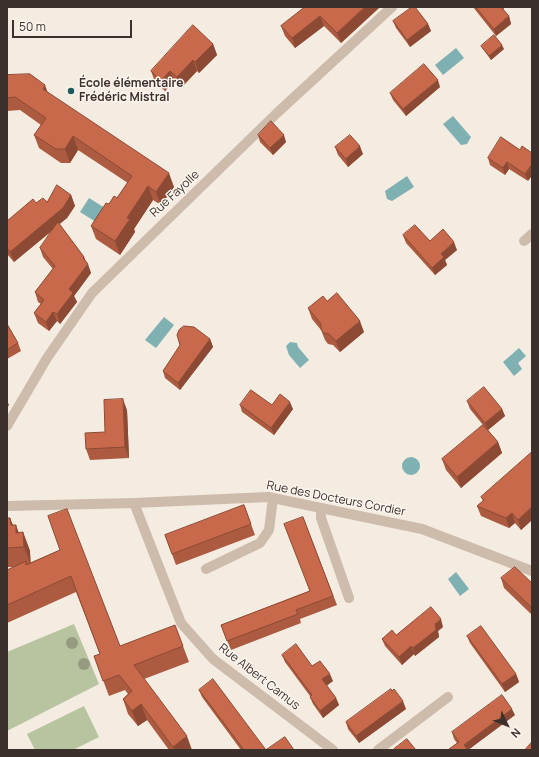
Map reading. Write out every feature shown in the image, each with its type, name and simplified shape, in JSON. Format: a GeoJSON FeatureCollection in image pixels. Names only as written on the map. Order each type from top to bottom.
{"type":"FeatureCollection","features":[{"type":"Feature","properties":{"kind":"street","name":"Rue Fayolle"},"geometry":{"type":"LineString","coordinates":[[7,426],[48,358],[92,293],[278,113],[392,7]]}},
{"type":"Feature","properties":{"kind":"street","name":"Rue des Docteurs Cordier"},"geometry":{"type":"LineString","coordinates":[[7,506],[134,504],[273,498],[422,529],[532,571]]}},
{"type":"Feature","properties":{"kind":"street"},"geometry":{"type":"LineString","coordinates":[[206,569],[260,543],[269,530],[273,498]]}},
{"type":"Feature","properties":{"kind":"street","name":"Rue Albert Camus"},"geometry":{"type":"LineString","coordinates":[[134,504],[181,623],[213,659],[333,750]]}},
{"type":"Feature","properties":{"kind":"street"},"geometry":{"type":"LineString","coordinates":[[321,508],[321,518],[349,598]]}},
{"type":"Feature","properties":{"kind":"street"},"geometry":{"type":"LineString","coordinates":[[378,750],[448,697]]}},
{"type":"Feature","properties":{"kind":"street"},"geometry":{"type":"LineString","coordinates":[[315,750],[320,741]]}},
{"type":"Feature","properties":{"kind":"green space"},"geometry":{"type":"Polygon","coordinates":[[[74,624],[99,684],[7,731],[7,652],[74,624]]]}},
{"type":"Feature","properties":{"kind":"green space"},"geometry":{"type":"Polygon","coordinates":[[[84,706],[99,737],[73,750],[35,750],[27,734],[84,706]]]}},
{"type":"Feature","properties":{"kind":"water"},"geometry":{"type":"Polygon","coordinates":[[[456,48],[464,58],[443,75],[435,65],[456,48]]]}},
{"type":"Feature","properties":{"kind":"water"},"geometry":{"type":"Polygon","coordinates":[[[453,116],[471,137],[467,144],[461,145],[443,124],[453,116]]]}},
{"type":"Feature","properties":{"kind":"water"},"geometry":{"type":"Polygon","coordinates":[[[407,176],[414,187],[392,201],[387,199],[385,191],[407,176]]]}},
{"type":"Feature","properties":{"kind":"water"},"geometry":{"type":"Polygon","coordinates":[[[89,198],[113,213],[104,227],[80,212],[89,198]]]}},
{"type":"Feature","properties":{"kind":"water"},"geometry":{"type":"Polygon","coordinates":[[[164,317],[174,325],[156,348],[145,340],[164,317]]]}},
{"type":"Feature","properties":{"kind":"water"},"geometry":{"type":"Polygon","coordinates":[[[290,342],[297,343],[298,347],[309,360],[300,368],[289,355],[286,346],[290,342]]]}},
{"type":"Feature","properties":{"kind":"water"},"geometry":{"type":"Polygon","coordinates":[[[519,348],[526,356],[518,363],[522,369],[514,376],[503,362],[519,348]]]}},
{"type":"Feature","properties":{"kind":"water"},"geometry":{"type":"Polygon","coordinates":[[[411,457],[417,460],[420,466],[417,472],[411,475],[405,472],[402,466],[405,460],[411,457]]]}},
{"type":"Feature","properties":{"kind":"water"},"geometry":{"type":"Polygon","coordinates":[[[456,572],[469,589],[460,596],[448,579],[456,572]]]}},
{"type":"Feature","properties":{"kind":"building"},"geometry":{"type":"Polygon","coordinates":[[[305,7],[365,7],[337,33],[320,16],[292,38],[281,26],[305,7]]]}},
{"type":"Feature","properties":{"kind":"building"},"geometry":{"type":"Polygon","coordinates":[[[412,7],[415,7],[428,24],[407,40],[393,21],[412,7]]]}},
{"type":"Feature","properties":{"kind":"building"},"geometry":{"type":"Polygon","coordinates":[[[476,7],[501,7],[509,16],[494,29],[476,7]]]}},
{"type":"Feature","properties":{"kind":"building"},"geometry":{"type":"Polygon","coordinates":[[[193,25],[213,44],[195,62],[193,60],[177,77],[170,71],[161,81],[151,71],[193,25]]]}},
{"type":"Feature","properties":{"kind":"building"},"geometry":{"type":"Polygon","coordinates":[[[494,35],[502,45],[489,56],[481,46],[494,35]]]}},
{"type":"Feature","properties":{"kind":"building"},"geometry":{"type":"Polygon","coordinates":[[[424,64],[438,80],[403,109],[390,93],[424,64]]]}},
{"type":"Feature","properties":{"kind":"building"},"geometry":{"type":"Polygon","coordinates":[[[30,74],[45,85],[43,89],[169,173],[156,192],[148,186],[127,218],[130,219],[115,241],[91,226],[106,203],[109,204],[114,196],[117,198],[132,176],[73,136],[65,149],[56,149],[34,135],[46,118],[15,97],[7,98],[7,75],[30,74]]]}},
{"type":"Feature","properties":{"kind":"building"},"geometry":{"type":"Polygon","coordinates":[[[271,121],[284,135],[270,148],[258,135],[271,121]]]}},
{"type":"Feature","properties":{"kind":"building"},"geometry":{"type":"Polygon","coordinates":[[[350,135],[360,146],[346,159],[335,147],[350,135]]]}},
{"type":"Feature","properties":{"kind":"building"},"geometry":{"type":"Polygon","coordinates":[[[501,137],[520,150],[522,146],[532,153],[532,164],[525,174],[507,162],[503,168],[488,158],[501,137]]]}},
{"type":"Feature","properties":{"kind":"building"},"geometry":{"type":"Polygon","coordinates":[[[57,185],[71,195],[63,208],[10,252],[7,248],[7,221],[33,199],[36,203],[43,198],[47,202],[57,185]]]}},
{"type":"Feature","properties":{"kind":"building"},"geometry":{"type":"Polygon","coordinates":[[[58,222],[88,264],[69,289],[73,293],[57,314],[53,312],[46,322],[34,313],[44,300],[35,292],[55,266],[40,248],[58,222]]]}},
{"type":"Feature","properties":{"kind":"building"},"geometry":{"type":"Polygon","coordinates":[[[415,225],[430,241],[443,229],[454,242],[441,254],[444,257],[432,268],[403,235],[415,225]]]}},
{"type":"Feature","properties":{"kind":"building"},"geometry":{"type":"Polygon","coordinates":[[[337,293],[360,321],[336,341],[329,334],[324,333],[321,329],[321,324],[308,308],[323,296],[327,301],[337,293]]]}},
{"type":"Feature","properties":{"kind":"building"},"geometry":{"type":"Polygon","coordinates":[[[7,324],[18,343],[7,350],[7,324]]]}},
{"type":"Feature","properties":{"kind":"building"},"geometry":{"type":"Polygon","coordinates":[[[184,326],[194,327],[210,339],[178,383],[163,371],[180,345],[177,335],[179,330],[184,326]]]}},
{"type":"Feature","properties":{"kind":"building"},"geometry":{"type":"Polygon","coordinates":[[[484,387],[502,409],[485,423],[467,401],[484,387]]]}},
{"type":"Feature","properties":{"kind":"building"},"geometry":{"type":"Polygon","coordinates":[[[251,390],[272,405],[280,394],[290,402],[271,428],[240,405],[251,390]]]}},
{"type":"Feature","properties":{"kind":"building"},"geometry":{"type":"Polygon","coordinates":[[[123,399],[125,447],[86,449],[85,433],[105,432],[104,400],[123,399]]]}},
{"type":"Feature","properties":{"kind":"building"},"geometry":{"type":"Polygon","coordinates":[[[483,425],[498,442],[457,477],[442,459],[483,425]]]}},
{"type":"Feature","properties":{"kind":"building"},"geometry":{"type":"Polygon","coordinates":[[[532,452],[532,507],[518,520],[512,513],[506,518],[477,506],[484,500],[481,497],[532,452]]]}},
{"type":"Feature","properties":{"kind":"building"},"geometry":{"type":"Polygon","coordinates":[[[244,505],[251,524],[172,554],[165,535],[244,505]]]}},
{"type":"Feature","properties":{"kind":"building"},"geometry":{"type":"Polygon","coordinates":[[[67,509],[120,646],[175,625],[183,646],[134,665],[187,736],[173,747],[141,704],[132,711],[123,699],[132,691],[119,675],[103,681],[94,656],[100,654],[71,576],[7,605],[7,570],[26,561],[26,565],[60,550],[48,516],[67,509]]]}},
{"type":"Feature","properties":{"kind":"building"},"geometry":{"type":"Polygon","coordinates":[[[303,517],[333,596],[296,610],[298,614],[227,641],[221,625],[310,591],[284,524],[303,517]]]}},
{"type":"Feature","properties":{"kind":"building"},"geometry":{"type":"Polygon","coordinates":[[[7,518],[10,518],[11,525],[16,525],[16,533],[23,532],[24,547],[7,548],[7,518]]]}},
{"type":"Feature","properties":{"kind":"building"},"geometry":{"type":"Polygon","coordinates":[[[515,567],[532,583],[532,608],[501,578],[515,567]]]}},
{"type":"Feature","properties":{"kind":"building"},"geometry":{"type":"Polygon","coordinates":[[[431,607],[441,619],[435,624],[436,630],[413,648],[411,646],[399,657],[382,639],[392,630],[396,635],[431,607]]]}},
{"type":"Feature","properties":{"kind":"building"},"geometry":{"type":"Polygon","coordinates":[[[481,626],[516,674],[502,684],[467,636],[481,626]]]}},
{"type":"Feature","properties":{"kind":"building"},"geometry":{"type":"Polygon","coordinates":[[[296,644],[312,666],[320,661],[330,674],[322,679],[336,698],[320,711],[310,697],[312,695],[282,655],[296,644]]]}},
{"type":"Feature","properties":{"kind":"building"},"geometry":{"type":"Polygon","coordinates":[[[213,679],[266,750],[244,750],[199,690],[213,679]]]}},
{"type":"Feature","properties":{"kind":"building"},"geometry":{"type":"Polygon","coordinates":[[[391,689],[392,691],[394,689],[403,701],[356,736],[346,722],[391,689]]]}},
{"type":"Feature","properties":{"kind":"building"},"geometry":{"type":"Polygon","coordinates":[[[502,695],[512,709],[464,745],[468,750],[450,750],[449,749],[459,742],[452,732],[502,695]]]}},
{"type":"Feature","properties":{"kind":"building"},"geometry":{"type":"Polygon","coordinates":[[[285,737],[294,750],[266,750],[285,737]]]}},
{"type":"Feature","properties":{"kind":"building"},"geometry":{"type":"Polygon","coordinates":[[[407,739],[416,750],[394,750],[394,749],[407,739]]]}},
{"type":"Feature","properties":{"kind":"building"},"geometry":{"type":"Polygon","coordinates":[[[532,742],[532,750],[525,750],[532,742]]]}},
{"type":"Feature","properties":{"kind":"place","name":"École élémentaire Frédéric Mistral"},"geometry":{"type":"Point","coordinates":[71,91]}}]}
